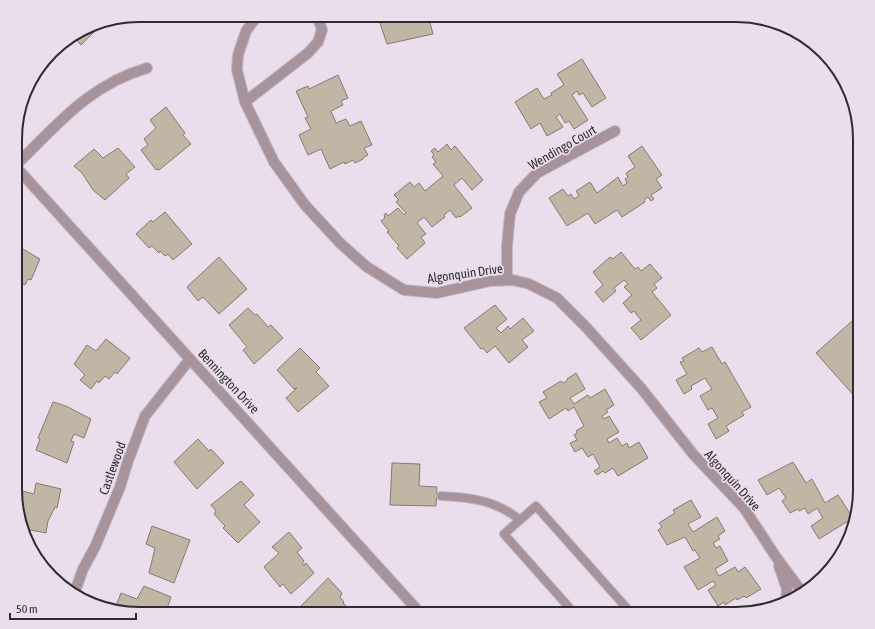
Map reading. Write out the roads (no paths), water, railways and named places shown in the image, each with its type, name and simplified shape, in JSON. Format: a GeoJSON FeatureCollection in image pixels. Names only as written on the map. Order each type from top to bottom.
{"type":"FeatureCollection","features":[{"type":"Feature","properties":{"kind":"street","name":"Algonquin Drive"},"geometry":{"type":"LineString","coordinates":[[253,22],[246,31],[238,55],[237,70],[245,102],[274,162],[305,205],[341,244],[366,267],[404,290],[437,293],[490,281],[507,280],[529,284],[546,291],[557,298],[660,410],[693,454],[744,508],[799,588]]}},
{"type":"Feature","properties":{"kind":"street"},"geometry":{"type":"LineString","coordinates":[[245,102],[308,53],[318,42],[322,30],[319,22]]}},
{"type":"Feature","properties":{"kind":"street"},"geometry":{"type":"LineString","coordinates":[[22,160],[79,103],[123,75],[147,68]]}},
{"type":"Feature","properties":{"kind":"street","name":"Wendingo Court"},"geometry":{"type":"LineString","coordinates":[[507,280],[507,246],[510,214],[519,192],[537,174],[615,131]]}},
{"type":"Feature","properties":{"kind":"street","name":"Bennington Drive"},"geometry":{"type":"LineString","coordinates":[[22,173],[415,607]]}},
{"type":"Feature","properties":{"kind":"street","name":"Castlewood"},"geometry":{"type":"LineString","coordinates":[[76,588],[83,569],[95,547],[120,487],[145,416],[190,359]]}},
{"type":"Feature","properties":{"kind":"street","name":"Algonquin Drive"},"geometry":{"type":"LineString","coordinates":[[776,556],[787,589],[786,596]]}},
{"type":"Feature","properties":{"kind":"lane"},"geometry":{"type":"LineString","coordinates":[[441,496],[487,501],[509,511],[520,520]]}},
{"type":"Feature","properties":{"kind":"lane"},"geometry":{"type":"LineString","coordinates":[[569,607],[504,534],[536,506],[626,607]]}}]}
